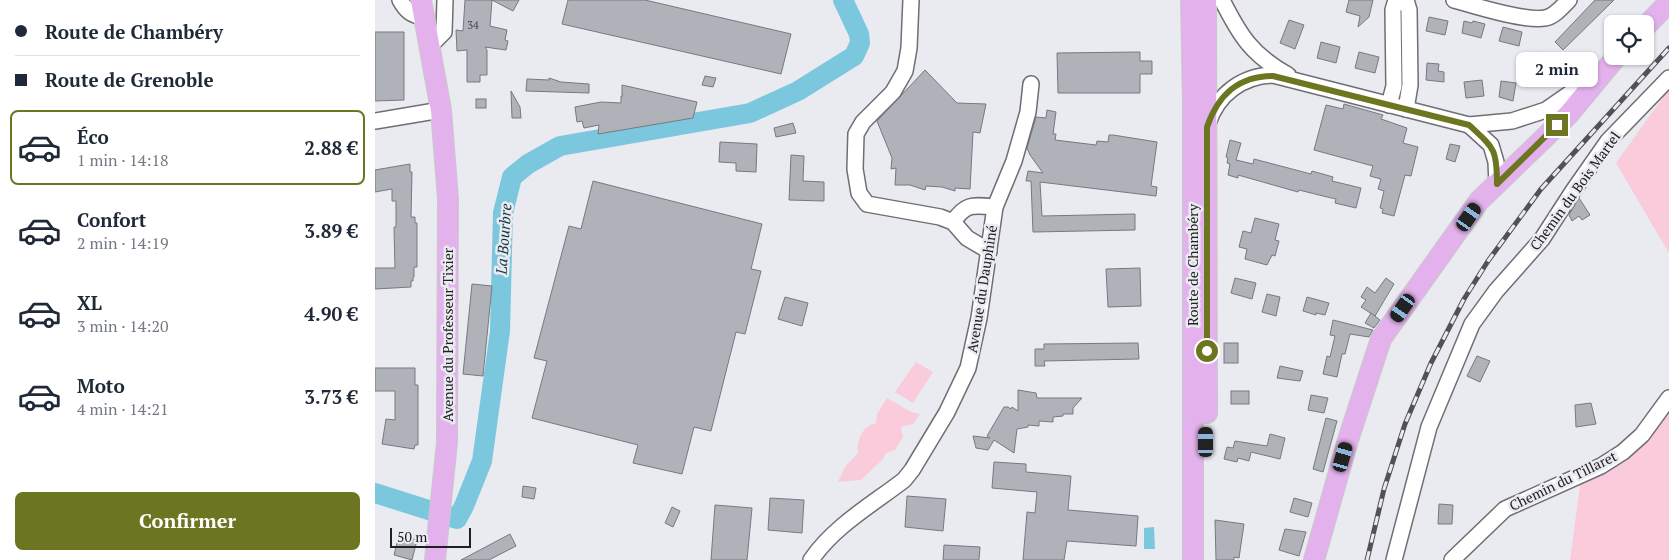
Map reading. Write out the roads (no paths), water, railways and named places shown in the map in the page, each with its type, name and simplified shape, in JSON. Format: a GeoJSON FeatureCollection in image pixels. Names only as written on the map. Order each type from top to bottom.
{"type":"FeatureCollection","features":[{"type":"Feature","properties":{"kind":"main road","name":"Route de Chambéry"},"geometry":{"type":"LineString","coordinates":[[1191,0],[1193,105],[1193,560]]}},
{"type":"Feature","properties":{"kind":"main road","name":"Route de Chambéry"},"geometry":{"type":"LineString","coordinates":[[1205,0],[1207,127],[1206,560]]}},
{"type":"Feature","properties":{"kind":"main road"},"geometry":{"type":"LineString","coordinates":[[1654,18],[1669,2]]}},
{"type":"Feature","properties":{"kind":"main road","name":"Avenue du Professeur Tixier"},"geometry":{"type":"LineString","coordinates":[[422,8],[441,110],[448,199],[447,442],[435,560]]}},
{"type":"Feature","properties":{"kind":"main road"},"geometry":{"type":"LineString","coordinates":[[1314,560],[1348,440],[1381,339],[1479,202],[1569,114],[1609,65]]}},
{"type":"Feature","properties":{"kind":"street"},"geometry":{"type":"LineString","coordinates":[[400,0],[404,8],[412,15],[422,8]]}},
{"type":"Feature","properties":{"kind":"street"},"geometry":{"type":"LineString","coordinates":[[430,46],[444,32],[445,0]]}},
{"type":"Feature","properties":{"kind":"street"},"geometry":{"type":"LineString","coordinates":[[911,0],[909,48],[905,71],[893,92],[863,122],[856,134],[855,169],[859,193],[867,204],[953,222],[967,238],[989,251]]}},
{"type":"Feature","properties":{"kind":"street"},"geometry":{"type":"LineString","coordinates":[[1222,0],[1247,44],[1262,59],[1300,82]]}},
{"type":"Feature","properties":{"kind":"street"},"geometry":{"type":"LineString","coordinates":[[1389,105],[1394,86],[1393,10],[1396,0]]}},
{"type":"Feature","properties":{"kind":"street"},"geometry":{"type":"LineString","coordinates":[[1405,0],[1409,10],[1410,85],[1406,109]]}},
{"type":"Feature","properties":{"kind":"street"},"geometry":{"type":"LineString","coordinates":[[1454,0],[1492,5],[1532,19],[1547,18],[1560,10],[1569,0]]}},
{"type":"Feature","properties":{"kind":"street"},"geometry":{"type":"LineString","coordinates":[[1207,127],[1212,112],[1221,99],[1235,86],[1260,76],[1273,76],[1300,82],[1469,125],[1512,121],[1546,110],[1572,92],[1596,81]]}},
{"type":"Feature","properties":{"kind":"street","name":"Chemin du Bois Martel"},"geometry":{"type":"LineString","coordinates":[[1394,560],[1429,427],[1472,324],[1496,291],[1542,239],[1608,142],[1669,78]]}},
{"type":"Feature","properties":{"kind":"street","name":"Avenue du Dauphiné"},"geometry":{"type":"LineString","coordinates":[[811,560],[818,550],[841,528],[904,480],[913,470],[947,412],[969,368],[979,318],[995,207],[1014,161],[1028,112],[1031,84]]}},
{"type":"Feature","properties":{"kind":"street"},"geometry":{"type":"LineString","coordinates":[[375,121],[441,110]]}},
{"type":"Feature","properties":{"kind":"street"},"geometry":{"type":"LineString","coordinates":[[1469,125],[1491,145],[1496,162],[1497,184]]}},
{"type":"Feature","properties":{"kind":"street"},"geometry":{"type":"LineString","coordinates":[[953,222],[961,211],[968,206],[995,207]]}},
{"type":"Feature","properties":{"kind":"street","name":"Chemin du Tillaret"},"geometry":{"type":"LineString","coordinates":[[1452,560],[1505,509],[1601,466],[1623,452],[1642,435],[1669,398]]}},
{"type":"Feature","properties":{"kind":"water"},"geometry":{"type":"Polygon","coordinates":[[[1154,527],[1155,549],[1144,549],[1144,528],[1154,527]]]}},
{"type":"Feature","properties":{"kind":"waterway","name":"La Bourbre"},"geometry":{"type":"LineString","coordinates":[[375,493],[457,519],[464,506],[482,461],[500,331],[503,213],[512,177],[528,164],[560,146],[750,113],[798,91],[854,56],[860,43],[859,34],[843,0]]}},
{"type":"Feature","properties":{"kind":"railway"},"geometry":{"type":"LineString","coordinates":[[1367,560],[1384,489],[1405,424],[1431,363],[1464,299],[1488,261],[1541,189],[1669,48]]}}]}
